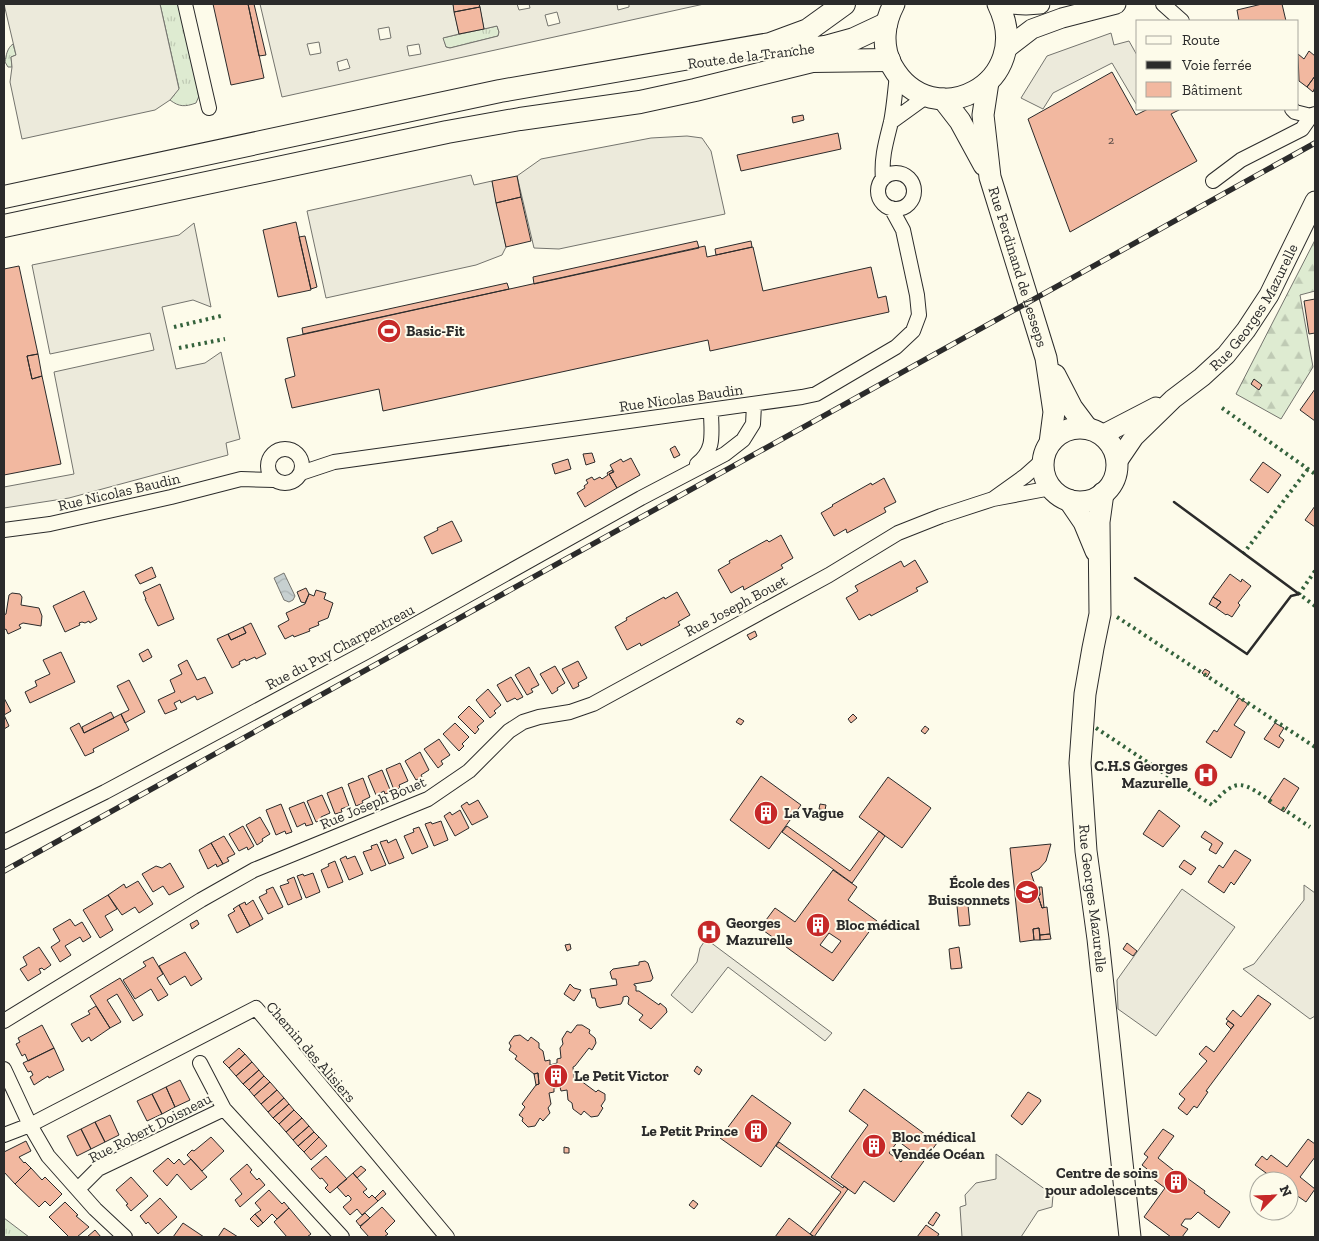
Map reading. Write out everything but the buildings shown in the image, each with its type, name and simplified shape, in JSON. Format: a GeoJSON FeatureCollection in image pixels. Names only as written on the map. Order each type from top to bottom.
{"type":"FeatureCollection","features":[{"type":"Feature","properties":{"kind":"highway"},"geometry":{"type":"LineString","coordinates":[[4,197],[490,94],[770,44],[808,30],[844,4]]}},
{"type":"Feature","properties":{"kind":"highway","name":"Route de la Tranche"},"geometry":{"type":"LineString","coordinates":[[612,72],[825,47],[854,39],[890,14]]}},
{"type":"Feature","properties":{"kind":"highway","name":"Route de la Tranche"},"geometry":{"type":"LineString","coordinates":[[4,226],[428,136],[520,119],[640,102],[812,61],[893,67]]}},
{"type":"Feature","properties":{"kind":"main road"},"geometry":{"type":"LineString","coordinates":[[890,14],[884,42],[893,67],[910,88],[935,97],[959,98],[975,92],[988,82],[1000,67],[1006,49],[1008,33],[998,4]]}},
{"type":"Feature","properties":{"kind":"main road"},"geometry":{"type":"LineString","coordinates":[[1009,4],[1040,4]]}},
{"type":"Feature","properties":{"kind":"main road"},"geometry":{"type":"LineString","coordinates":[[1006,49],[1032,29],[1079,12],[1116,4]]}},
{"type":"Feature","properties":{"kind":"main road","name":"Rue Ferdinand de Lesseps"},"geometry":{"type":"LineString","coordinates":[[988,82],[983,115],[990,177],[1046,358],[1054,412],[1046,452]]}},
{"type":"Feature","properties":{"kind":"main road","name":"Rue Ferdinand de Lesseps"},"geometry":{"type":"LineString","coordinates":[[935,97],[960,121],[990,177]]}},
{"type":"Feature","properties":{"kind":"main road","name":"Rue Georges Mazurelle"},"geometry":{"type":"LineString","coordinates":[[1117,462],[1134,437],[1173,399],[1226,355],[1246,330],[1269,295],[1315,201]]}},
{"type":"Feature","properties":{"kind":"main road","name":"Rue Ferdinand de Lesseps"},"geometry":{"type":"LineString","coordinates":[[1046,358],[1072,408],[1094,432]]}},
{"type":"Feature","properties":{"kind":"main road","name":"Rue Georges Mazurelle"},"geometry":{"type":"LineString","coordinates":[[1094,432],[1173,399]]}},
{"type":"Feature","properties":{"kind":"main road"},"geometry":{"type":"LineString","coordinates":[[1076,428],[1094,432],[1109,442],[1114,452],[1117,462],[1116,474],[1111,485],[1093,499],[1081,502],[1060,496],[1051,488],[1046,480],[1046,452],[1057,435],[1066,430],[1076,428]]}},
{"type":"Feature","properties":{"kind":"main road","name":"Rue Georges Mazurelle"},"geometry":{"type":"LineString","coordinates":[[1103,493],[1099,522],[1100,614],[1092,648],[1085,694],[1080,763],[1086,851],[1098,939],[1130,1237]]}},
{"type":"Feature","properties":{"kind":"main road","name":"Rue Georges Mazurelle"},"geometry":{"type":"LineString","coordinates":[[1069,500],[1084,522],[1099,558]]}},
{"type":"Feature","properties":{"kind":"street"},"geometry":{"type":"LineString","coordinates":[[185,4],[209,108]]}},
{"type":"Feature","properties":{"kind":"street"},"geometry":{"type":"LineString","coordinates":[[1164,4],[1181,20]]}},
{"type":"Feature","properties":{"kind":"street"},"geometry":{"type":"LineString","coordinates":[[883,179],[881,164],[891,122],[893,67]]}},
{"type":"Feature","properties":{"kind":"street"},"geometry":{"type":"LineString","coordinates":[[891,122],[935,97]]}},
{"type":"Feature","properties":{"kind":"street"},"geometry":{"type":"LineString","coordinates":[[1213,181],[1241,160],[1302,129],[1313,115],[1293,110]]}},
{"type":"Feature","properties":{"kind":"street"},"geometry":{"type":"LineString","coordinates":[[885,146],[900,174],[910,180],[912,185],[913,196],[907,205],[896,209],[885,205],[879,196],[879,186],[883,179],[891,174],[900,174]]}},
{"type":"Feature","properties":{"kind":"street","name":"Rue Nicolas Baudin"},"geometry":{"type":"LineString","coordinates":[[903,230],[907,205]]}},
{"type":"Feature","properties":{"kind":"street","name":"Rue Nicolas Baudin"},"geometry":{"type":"LineString","coordinates":[[301,473],[334,462],[754,405],[816,394],[896,347],[913,331],[919,315],[917,295],[903,230],[891,208]]}},
{"type":"Feature","properties":{"kind":"street","name":"Rue du Puy Charpentreau"},"geometry":{"type":"LineString","coordinates":[[4,842],[105,792],[368,650],[687,473],[725,454],[743,440],[753,424],[754,405]]}},
{"type":"Feature","properties":{"kind":"street","name":"Rue du Puy Charpentreau"},"geometry":{"type":"LineString","coordinates":[[687,473],[704,458],[710,449],[711,411]]}},
{"type":"Feature","properties":{"kind":"street"},"geometry":{"type":"LineString","coordinates":[[281,448],[293,450],[300,456],[301,473],[292,482],[283,483],[274,480],[268,471],[268,460],[272,452],[281,448]]}},
{"type":"Feature","properties":{"kind":"street","name":"Rue Joseph Bouet"},"geometry":{"type":"LineString","coordinates":[[993,499],[1024,476],[1046,452]]}},
{"type":"Feature","properties":{"kind":"street","name":"Rue Nicolas Baudin"},"geometry":{"type":"LineString","coordinates":[[300,456],[334,462]]}},
{"type":"Feature","properties":{"kind":"street","name":"Rue Nicolas Baudin"},"geometry":{"type":"LineString","coordinates":[[241,479],[268,460]]}},
{"type":"Feature","properties":{"kind":"street","name":"Rue Nicolas Baudin"},"geometry":{"type":"LineString","coordinates":[[4,530],[50,524],[241,479],[274,480]]}},
{"type":"Feature","properties":{"kind":"street","name":"Rue Joseph Bouet"},"geometry":{"type":"LineString","coordinates":[[4,1022],[201,900],[254,870],[428,799],[469,771],[509,731],[523,722],[538,717],[570,712],[593,704],[829,575],[898,533],[941,516],[993,499],[1051,488]]}},
{"type":"Feature","properties":{"kind":"street","name":"Chemin des Alisiers"},"geometry":{"type":"LineString","coordinates":[[4,1135],[30,1125],[256,1008],[447,1237]]}},
{"type":"Feature","properties":{"kind":"street"},"geometry":{"type":"LineString","coordinates":[[200,1063],[224,1109]]}},
{"type":"Feature","properties":{"kind":"street"},"geometry":{"type":"LineString","coordinates":[[4,1069],[30,1125],[48,1156],[95,1209],[125,1237]]}},
{"type":"Feature","properties":{"kind":"street","name":"Rue Robert Doisneau"},"geometry":{"type":"LineString","coordinates":[[78,1188],[98,1169],[224,1109],[342,1237]]}},
{"type":"Feature","properties":{"kind":"green space"},"geometry":{"type":"Polygon","coordinates":[[[160,4],[180,4],[199,96],[196,103],[182,106],[170,100],[179,88],[160,4]]]}},
{"type":"Feature","properties":{"kind":"green space"},"geometry":{"type":"Polygon","coordinates":[[[497,26],[498,36],[450,48],[446,47],[442,38],[497,26]]]}},
{"type":"Feature","properties":{"kind":"green space"},"geometry":{"type":"Polygon","coordinates":[[[13,44],[16,55],[11,57],[12,67],[8,67],[5,62],[6,57],[8,50],[13,44]]]}},
{"type":"Feature","properties":{"kind":"green space"},"geometry":{"type":"Polygon","coordinates":[[[1315,240],[1315,291],[1300,295],[1313,367],[1281,419],[1236,394],[1315,240]]]}},
{"type":"Feature","properties":{"kind":"green space"},"geometry":{"type":"Polygon","coordinates":[[[4,1218],[29,1237],[4,1237],[4,1218]]]}},
{"type":"Feature","properties":{"kind":"shaded area"},"geometry":{"type":"Polygon","coordinates":[[[4,4],[160,4],[179,89],[170,100],[155,110],[22,139],[10,82],[11,57],[16,55],[4,4]]]}},
{"type":"Feature","properties":{"kind":"shaded area"},"geometry":{"type":"Polygon","coordinates":[[[260,4],[453,4],[459,34],[443,38],[446,47],[450,48],[498,36],[497,26],[484,29],[479,4],[517,4],[519,10],[530,8],[529,4],[617,4],[618,10],[629,7],[629,4],[704,4],[282,97],[260,4]],[[557,12],[545,15],[548,26],[560,23],[557,12]],[[389,27],[378,29],[380,40],[391,38],[389,27]],[[319,42],[307,44],[310,55],[321,53],[319,42]],[[419,44],[407,46],[409,56],[421,54],[419,44]],[[347,59],[337,62],[339,71],[350,68],[347,59]]]}},
{"type":"Feature","properties":{"kind":"shaded area"},"geometry":{"type":"Polygon","coordinates":[[[1111,33],[1114,45],[1129,41],[1136,53],[1136,104],[1112,63],[1053,93],[1043,109],[1021,98],[1047,56],[1111,33]]]}},
{"type":"Feature","properties":{"kind":"shaded area"},"geometry":{"type":"Polygon","coordinates":[[[687,136],[702,138],[711,151],[725,214],[559,249],[534,248],[517,176],[541,159],[651,138],[687,136]]]}},
{"type":"Feature","properties":{"kind":"shaded area"},"geometry":{"type":"Polygon","coordinates":[[[471,175],[474,185],[492,181],[506,247],[502,255],[476,265],[326,298],[307,211],[471,175]]]}},
{"type":"Feature","properties":{"kind":"shaded area"},"geometry":{"type":"Polygon","coordinates":[[[194,223],[211,307],[193,300],[162,307],[176,369],[205,363],[221,352],[240,439],[226,443],[228,455],[69,498],[4,508],[4,487],[74,474],[54,372],[154,350],[150,333],[50,354],[32,265],[179,235],[194,223]]]}},
{"type":"Feature","properties":{"kind":"shaded area"},"geometry":{"type":"Polygon","coordinates":[[[1304,885],[1315,893],[1315,1016],[1310,1019],[1243,969],[1254,964],[1304,900],[1304,885]]]}},
{"type":"Feature","properties":{"kind":"shaded area"},"geometry":{"type":"Polygon","coordinates":[[[1182,889],[1235,927],[1156,1036],[1118,1009],[1117,980],[1182,889]]]}},
{"type":"Feature","properties":{"kind":"shaded area"},"geometry":{"type":"Polygon","coordinates":[[[706,939],[832,1033],[825,1041],[728,967],[692,1013],[671,995],[697,962],[700,948],[706,939]]]}},
{"type":"Feature","properties":{"kind":"shaded area"},"geometry":{"type":"Polygon","coordinates":[[[996,1154],[1053,1195],[1052,1207],[1038,1211],[1021,1237],[962,1237],[960,1207],[966,1205],[965,1195],[976,1183],[996,1179],[996,1154]]]}},
{"type":"Feature","properties":{"kind":"water"},"geometry":{"type":"Polygon","coordinates":[[[284,573],[295,596],[289,602],[284,600],[274,578],[284,573]]]}},
{"type":"Feature","properties":{"kind":"railway"},"geometry":{"type":"LineString","coordinates":[[4,871],[1315,143]]}},
{"type":"Feature","properties":{"kind":"hedge"},"geometry":{"type":"LineString","coordinates":[[174,327],[221,316]]}},
{"type":"Feature","properties":{"kind":"hedge"},"geometry":{"type":"LineString","coordinates":[[179,348],[225,339]]}},
{"type":"Feature","properties":{"kind":"hedge"},"geometry":{"type":"LineString","coordinates":[[1222,408],[1315,474]]}},
{"type":"Feature","properties":{"kind":"hedge"},"geometry":{"type":"LineString","coordinates":[[1243,554],[1308,469]]}},
{"type":"Feature","properties":{"kind":"hedge"},"geometry":{"type":"LineString","coordinates":[[1315,571],[1299,594],[1315,606]]}},
{"type":"Feature","properties":{"kind":"hedge"},"geometry":{"type":"LineString","coordinates":[[1117,617],[1315,747]]}},
{"type":"Feature","properties":{"kind":"hedge"},"geometry":{"type":"LineString","coordinates":[[1096,728],[1212,805],[1228,789],[1241,785],[1254,790],[1272,802]]}},
{"type":"Feature","properties":{"kind":"hedge"},"geometry":{"type":"LineString","coordinates":[[1282,808],[1310,827]]}},
{"type":"Feature","properties":{"kind":"wall"},"geometry":{"type":"LineString","coordinates":[[1135,578],[1247,654],[1291,596],[1299,594],[1174,502]]}},
{"type":"Feature","properties":{"kind":"place","name":"Basic-Fit"},"geometry":{"type":"Point","coordinates":[389,331]}},
{"type":"Feature","properties":{"kind":"place","name":"C.H.S Georges Mazurelle"},"geometry":{"type":"Point","coordinates":[1206,775]}},
{"type":"Feature","properties":{"kind":"place","name":"La Vague"},"geometry":{"type":"Point","coordinates":[766,813]}},
{"type":"Feature","properties":{"kind":"place","name":"École des Buissonnets"},"geometry":{"type":"Point","coordinates":[1027,892]}},
{"type":"Feature","properties":{"kind":"place","name":"Bloc médical"},"geometry":{"type":"Point","coordinates":[818,925]}},
{"type":"Feature","properties":{"kind":"place","name":"Georges Mazurelle"},"geometry":{"type":"Point","coordinates":[709,932]}},
{"type":"Feature","properties":{"kind":"place","name":"Le Petit Victor"},"geometry":{"type":"Point","coordinates":[556,1076]}},
{"type":"Feature","properties":{"kind":"place","name":"Le Petit Prince"},"geometry":{"type":"Point","coordinates":[756,1131]}},
{"type":"Feature","properties":{"kind":"place","name":"Bloc médical Vendée Océan"},"geometry":{"type":"Point","coordinates":[874,1146]}},
{"type":"Feature","properties":{"kind":"place","name":"Centre de soins pour adolescents"},"geometry":{"type":"Point","coordinates":[1176,1182]}}]}
